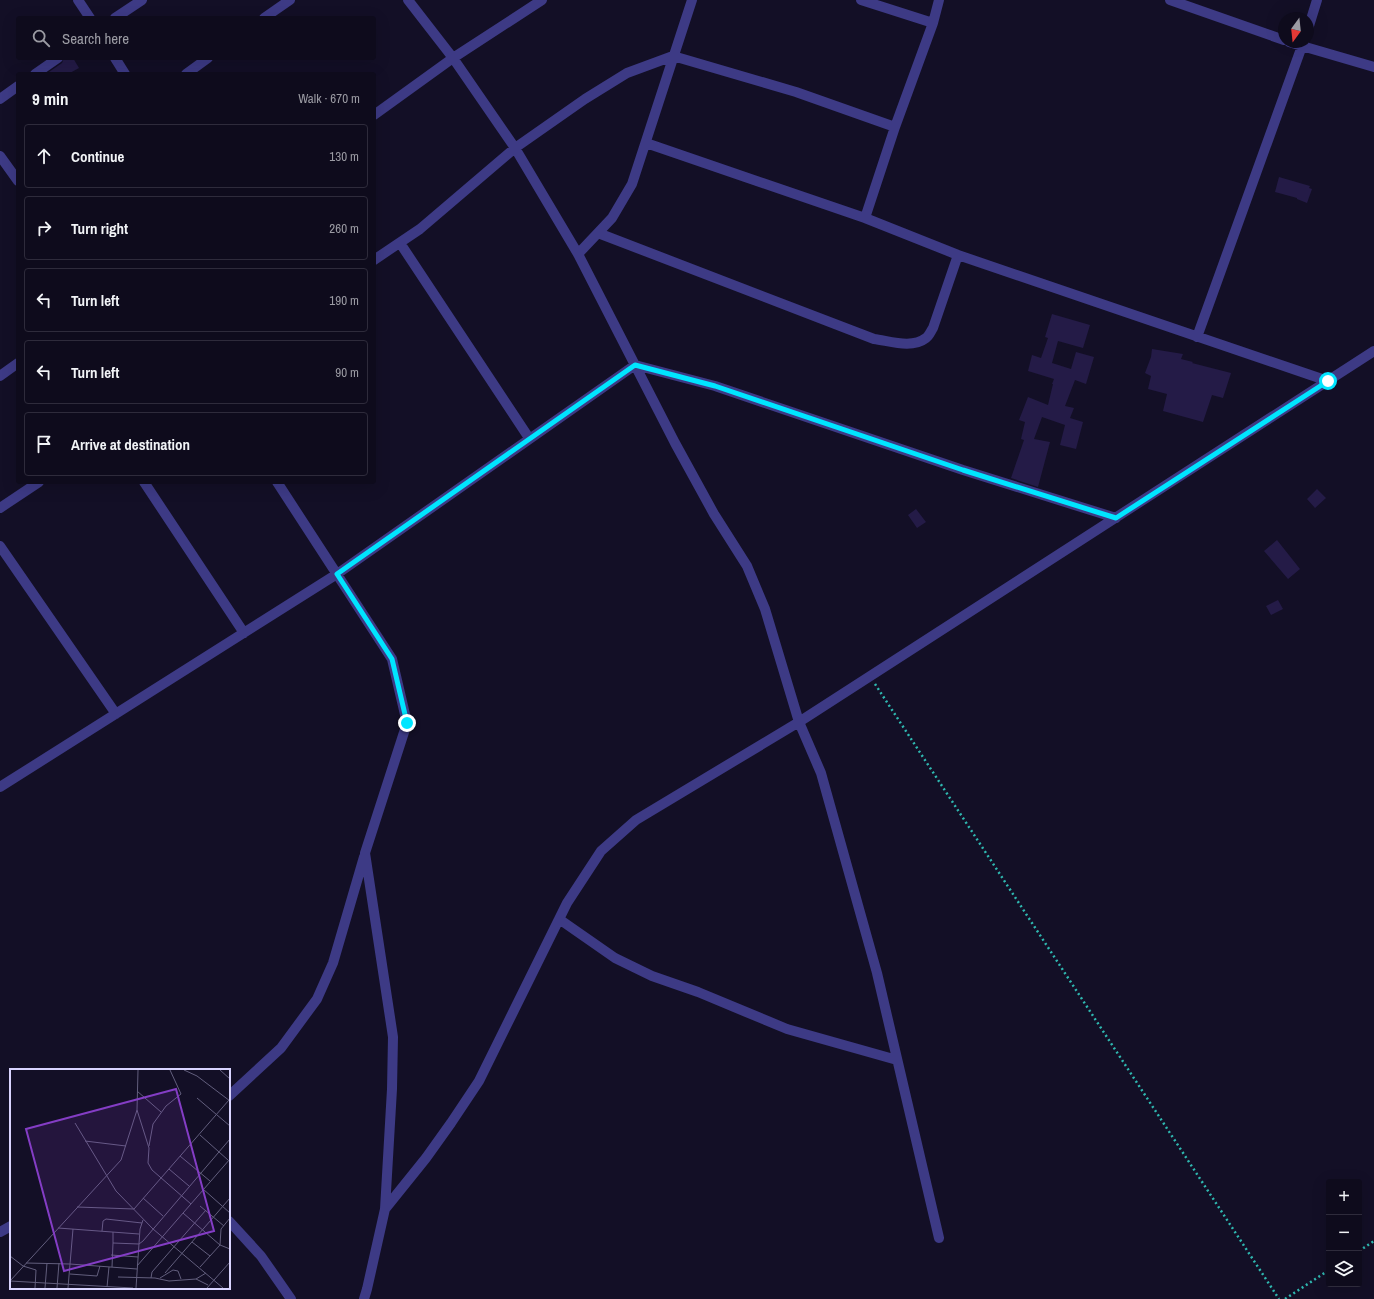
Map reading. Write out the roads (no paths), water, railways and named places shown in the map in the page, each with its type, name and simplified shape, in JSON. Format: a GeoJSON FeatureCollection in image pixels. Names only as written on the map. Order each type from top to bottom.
{"type":"FeatureCollection","features":[{"type":"Feature","properties":{"kind":"street"},"geometry":{"type":"LineString","coordinates":[[78,0],[89,16]]}},
{"type":"Feature","properties":{"kind":"street"},"geometry":{"type":"LineString","coordinates":[[118,16],[142,0]]}},
{"type":"Feature","properties":{"kind":"street"},"geometry":{"type":"LineString","coordinates":[[267,16],[290,0]]}},
{"type":"Feature","properties":{"kind":"street"},"geometry":{"type":"LineString","coordinates":[[408,0],[453,58],[515,148],[578,254],[675,443],[714,514],[747,566],[765,610],[799,722],[821,773],[877,973],[939,1238]]}},
{"type":"Feature","properties":{"kind":"street"},"geometry":{"type":"LineString","coordinates":[[376,114],[453,58],[542,0]]}},
{"type":"Feature","properties":{"kind":"street"},"geometry":{"type":"LineString","coordinates":[[578,254],[612,218],[632,184],[692,0]]}},
{"type":"Feature","properties":{"kind":"street"},"geometry":{"type":"LineString","coordinates":[[861,0],[933,23]]}},
{"type":"Feature","properties":{"kind":"street"},"geometry":{"type":"LineString","coordinates":[[865,218],[895,127],[933,23],[939,0]]}},
{"type":"Feature","properties":{"kind":"street"},"geometry":{"type":"LineString","coordinates":[[1170,0],[1278,38]]}},
{"type":"Feature","properties":{"kind":"street"},"geometry":{"type":"LineString","coordinates":[[1313,12],[1317,0]]}},
{"type":"Feature","properties":{"kind":"street"},"geometry":{"type":"LineString","coordinates":[[1196,337],[1302,48]]}},
{"type":"Feature","properties":{"kind":"street"},"geometry":{"type":"LineString","coordinates":[[1314,48],[1374,67]]}},
{"type":"Feature","properties":{"kind":"street"},"geometry":{"type":"LineString","coordinates":[[376,259],[420,229],[515,148],[585,99],[627,73],[673,56],[796,92],[895,127]]}},
{"type":"Feature","properties":{"kind":"street"},"geometry":{"type":"LineString","coordinates":[[38,72],[55,60]]}},
{"type":"Feature","properties":{"kind":"street"},"geometry":{"type":"LineString","coordinates":[[116,60],[124,72]]}},
{"type":"Feature","properties":{"kind":"street"},"geometry":{"type":"LineString","coordinates":[[189,72],[205,60]]}},
{"type":"Feature","properties":{"kind":"street"},"geometry":{"type":"LineString","coordinates":[[0,99],[16,87]]}},
{"type":"Feature","properties":{"kind":"street"},"geometry":{"type":"LineString","coordinates":[[646,143],[865,218],[958,255],[1328,381]]}},
{"type":"Feature","properties":{"kind":"street"},"geometry":{"type":"LineString","coordinates":[[0,156],[16,178]]}},
{"type":"Feature","properties":{"kind":"street"},"geometry":{"type":"LineString","coordinates":[[598,233],[874,339],[916,344],[926,338],[933,328],[958,255]]}},
{"type":"Feature","properties":{"kind":"street"},"geometry":{"type":"LineString","coordinates":[[400,242],[529,438]]}},
{"type":"Feature","properties":{"kind":"street"},"geometry":{"type":"LineString","coordinates":[[385,1209],[447,1129],[479,1081],[567,903],[601,852],[636,820],[799,722],[1374,352]]}},
{"type":"Feature","properties":{"kind":"street"},"geometry":{"type":"LineString","coordinates":[[0,376],[16,364]]}},
{"type":"Feature","properties":{"kind":"street"},"geometry":{"type":"LineString","coordinates":[[0,787],[337,574],[635,365],[715,386],[963,470],[1116,518]]}},
{"type":"Feature","properties":{"kind":"street"},"geometry":{"type":"LineString","coordinates":[[0,508],[36,484]]}},
{"type":"Feature","properties":{"kind":"street"},"geometry":{"type":"LineString","coordinates":[[145,484],[244,633]]}},
{"type":"Feature","properties":{"kind":"street"},"geometry":{"type":"LineString","coordinates":[[230,1095],[281,1048],[317,999],[333,963],[365,853],[407,723],[392,659],[278,484]]}},
{"type":"Feature","properties":{"kind":"street"},"geometry":{"type":"LineString","coordinates":[[0,546],[116,714]]}},
{"type":"Feature","properties":{"kind":"street"},"geometry":{"type":"LineString","coordinates":[[364,1299],[385,1209],[392,1089],[392,1037],[365,853]]}},
{"type":"Feature","properties":{"kind":"street"},"geometry":{"type":"LineString","coordinates":[[559,919],[615,958],[652,976],[698,992],[787,1029],[897,1060]]}},
{"type":"Feature","properties":{"kind":"street"},"geometry":{"type":"LineString","coordinates":[[230,1222],[260,1256],[291,1299]]}},
{"type":"Feature","properties":{"kind":"street"},"geometry":{"type":"LineString","coordinates":[[0,1232],[10,1227]]}}]}
